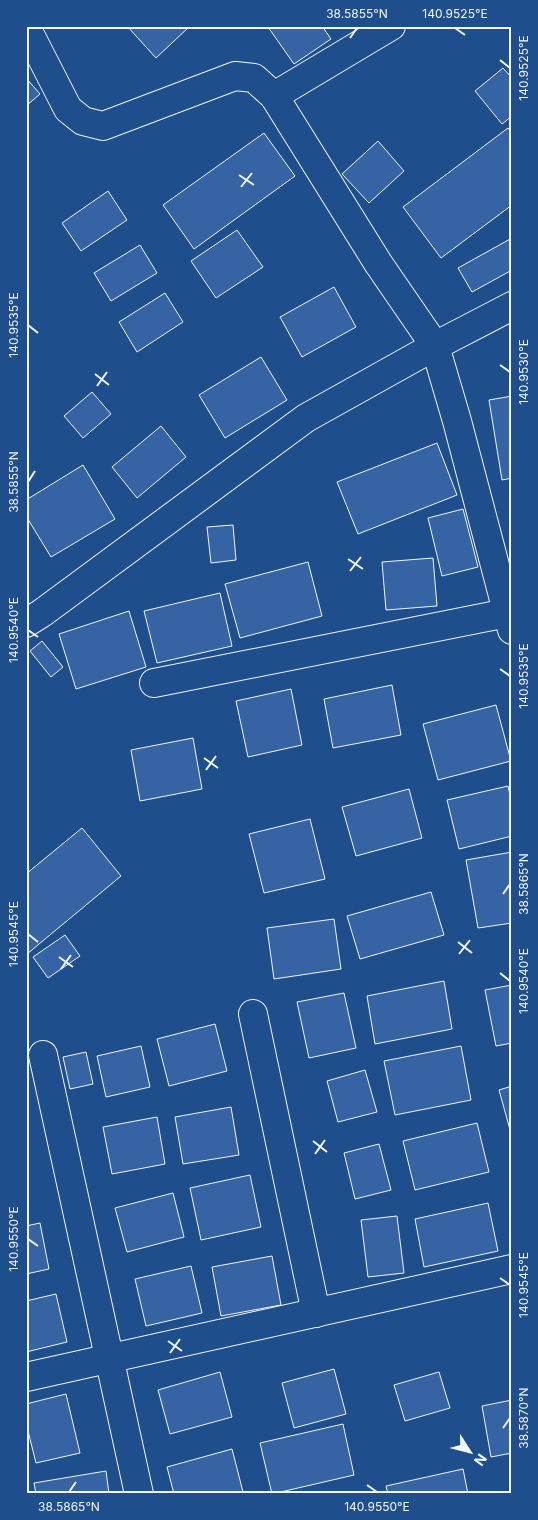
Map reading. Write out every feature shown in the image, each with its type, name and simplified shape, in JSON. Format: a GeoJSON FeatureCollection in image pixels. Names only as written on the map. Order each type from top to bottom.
{"type":"FeatureCollection","features":[{"type":"Feature","properties":{"kind":"street"},"geometry":{"type":"LineString","coordinates":[[274,96],[391,26]]}},
{"type":"Feature","properties":{"kind":"street"},"geometry":{"type":"LineString","coordinates":[[26,27],[68,109],[82,121],[103,126],[234,76],[254,78],[274,96],[378,262],[435,346],[460,430],[510,618],[154,683]]}},
{"type":"Feature","properties":{"kind":"street"},"geometry":{"type":"LineString","coordinates":[[26,623],[306,418],[435,346],[512,306]]}},
{"type":"Feature","properties":{"kind":"street"},"geometry":{"type":"LineString","coordinates":[[253,1014],[316,1313]]}},
{"type":"Feature","properties":{"kind":"street"},"geometry":{"type":"LineString","coordinates":[[43,1055],[139,1494]]}},
{"type":"Feature","properties":{"kind":"street"},"geometry":{"type":"LineString","coordinates":[[26,1377],[512,1269]]}},
{"type":"Feature","properties":{"kind":"building"},"geometry":{"type":"Polygon","coordinates":[[[127,26],[190,26],[156,58],[127,26]]]}},
{"type":"Feature","properties":{"kind":"building"},"geometry":{"type":"Polygon","coordinates":[[[322,26],[331,39],[294,64],[268,27],[322,26]]]}},
{"type":"Feature","properties":{"kind":"building"},"geometry":{"type":"Polygon","coordinates":[[[503,68],[512,78],[512,116],[502,124],[475,91],[503,68]]]}},
{"type":"Feature","properties":{"kind":"building"},"geometry":{"type":"Polygon","coordinates":[[[26,78],[40,94],[26,106],[26,78]]]}},
{"type":"Feature","properties":{"kind":"building"},"geometry":{"type":"Polygon","coordinates":[[[508,128],[512,133],[512,205],[441,258],[403,207],[508,128]]]}},
{"type":"Feature","properties":{"kind":"building"},"geometry":{"type":"Polygon","coordinates":[[[264,133],[295,176],[194,249],[163,205],[264,133]]]}},
{"type":"Feature","properties":{"kind":"building"},"geometry":{"type":"Polygon","coordinates":[[[378,141],[404,171],[369,203],[342,174],[378,141]]]}},
{"type":"Feature","properties":{"kind":"building"},"geometry":{"type":"Polygon","coordinates":[[[108,191],[127,220],[81,251],[62,223],[108,191]]]}},
{"type":"Feature","properties":{"kind":"building"},"geometry":{"type":"Polygon","coordinates":[[[237,230],[263,267],[216,298],[191,261],[237,230]]]}},
{"type":"Feature","properties":{"kind":"building"},"geometry":{"type":"Polygon","coordinates":[[[512,238],[512,270],[472,292],[458,268],[512,238]]]}},
{"type":"Feature","properties":{"kind":"building"},"geometry":{"type":"Polygon","coordinates":[[[140,245],[157,273],[111,301],[94,273],[140,245]]]}},
{"type":"Feature","properties":{"kind":"building"},"geometry":{"type":"Polygon","coordinates":[[[334,287],[356,327],[302,357],[280,317],[334,287]]]}},
{"type":"Feature","properties":{"kind":"building"},"geometry":{"type":"Polygon","coordinates":[[[165,293],[183,322],[137,352],[119,322],[165,293]]]}},
{"type":"Feature","properties":{"kind":"building"},"geometry":{"type":"Polygon","coordinates":[[[261,357],[287,400],[225,438],[199,395],[261,357]]]}},
{"type":"Feature","properties":{"kind":"building"},"geometry":{"type":"Polygon","coordinates":[[[92,392],[111,414],[83,438],[64,416],[92,392]]]}},
{"type":"Feature","properties":{"kind":"building"},"geometry":{"type":"Polygon","coordinates":[[[512,396],[512,478],[502,480],[489,400],[512,396]]]}},
{"type":"Feature","properties":{"kind":"building"},"geometry":{"type":"Polygon","coordinates":[[[161,426],[186,457],[137,498],[112,467],[161,426]]]}},
{"type":"Feature","properties":{"kind":"building"},"geometry":{"type":"Polygon","coordinates":[[[437,443],[457,495],[358,534],[337,482],[437,443]]]}},
{"type":"Feature","properties":{"kind":"building"},"geometry":{"type":"Polygon","coordinates":[[[83,465],[115,519],[51,557],[26,516],[26,500],[83,465]]]}},
{"type":"Feature","properties":{"kind":"building"},"geometry":{"type":"Polygon","coordinates":[[[463,509],[478,567],[442,576],[428,518],[463,509]]]}},
{"type":"Feature","properties":{"kind":"building"},"geometry":{"type":"Polygon","coordinates":[[[233,525],[236,560],[211,563],[207,527],[233,525]]]}},
{"type":"Feature","properties":{"kind":"building"},"geometry":{"type":"Polygon","coordinates":[[[433,558],[437,606],[386,610],[382,562],[433,558]]]}},
{"type":"Feature","properties":{"kind":"building"},"geometry":{"type":"Polygon","coordinates":[[[308,562],[322,616],[240,638],[225,584],[308,562]]]}},
{"type":"Feature","properties":{"kind":"building"},"geometry":{"type":"Polygon","coordinates":[[[220,593],[232,646],[157,663],[144,611],[220,593]]]}},
{"type":"Feature","properties":{"kind":"building"},"geometry":{"type":"Polygon","coordinates":[[[129,611],[146,667],[76,689],[59,634],[129,611]]]}},
{"type":"Feature","properties":{"kind":"building"},"geometry":{"type":"Polygon","coordinates":[[[42,641],[63,667],[51,677],[30,651],[42,641]]]}},
{"type":"Feature","properties":{"kind":"building"},"geometry":{"type":"Polygon","coordinates":[[[392,685],[401,735],[333,748],[324,699],[392,685]]]}},
{"type":"Feature","properties":{"kind":"building"},"geometry":{"type":"Polygon","coordinates":[[[291,689],[302,745],[248,757],[236,701],[291,689]]]}},
{"type":"Feature","properties":{"kind":"building"},"geometry":{"type":"Polygon","coordinates":[[[496,705],[511,761],[438,780],[423,724],[496,705]]]}},
{"type":"Feature","properties":{"kind":"building"},"geometry":{"type":"Polygon","coordinates":[[[193,738],[202,789],[140,801],[131,750],[193,738]]]}},
{"type":"Feature","properties":{"kind":"building"},"geometry":{"type":"Polygon","coordinates":[[[508,786],[512,804],[512,836],[459,849],[447,800],[508,786]]]}},
{"type":"Feature","properties":{"kind":"building"},"geometry":{"type":"Polygon","coordinates":[[[409,789],[422,838],[356,856],[342,807],[409,789]]]}},
{"type":"Feature","properties":{"kind":"building"},"geometry":{"type":"Polygon","coordinates":[[[310,819],[325,879],[264,893],[249,834],[310,819]]]}},
{"type":"Feature","properties":{"kind":"building"},"geometry":{"type":"Polygon","coordinates":[[[82,828],[121,876],[27,954],[26,874],[82,828]]]}},
{"type":"Feature","properties":{"kind":"building"},"geometry":{"type":"Polygon","coordinates":[[[512,852],[512,923],[478,928],[466,860],[512,852]]]}},
{"type":"Feature","properties":{"kind":"building"},"geometry":{"type":"Polygon","coordinates":[[[431,892],[444,935],[360,959],[347,916],[431,892]]]}},
{"type":"Feature","properties":{"kind":"building"},"geometry":{"type":"Polygon","coordinates":[[[334,919],[341,969],[274,979],[267,928],[334,919]]]}},
{"type":"Feature","properties":{"kind":"building"},"geometry":{"type":"Polygon","coordinates":[[[65,935],[80,956],[48,978],[33,957],[65,935]]]}},
{"type":"Feature","properties":{"kind":"building"},"geometry":{"type":"Polygon","coordinates":[[[444,981],[452,1029],[375,1044],[367,996],[444,981]]]}},
{"type":"Feature","properties":{"kind":"building"},"geometry":{"type":"Polygon","coordinates":[[[512,985],[512,1043],[496,1046],[485,990],[512,985]]]}},
{"type":"Feature","properties":{"kind":"building"},"geometry":{"type":"Polygon","coordinates":[[[344,993],[356,1048],[309,1058],[297,1002],[344,993]]]}},
{"type":"Feature","properties":{"kind":"building"},"geometry":{"type":"Polygon","coordinates":[[[215,1024],[227,1071],[169,1086],[157,1039],[215,1024]]]}},
{"type":"Feature","properties":{"kind":"building"},"geometry":{"type":"Polygon","coordinates":[[[141,1046],[150,1087],[106,1097],[97,1056],[141,1046]]]}},
{"type":"Feature","properties":{"kind":"building"},"geometry":{"type":"Polygon","coordinates":[[[461,1046],[471,1100],[395,1115],[384,1061],[461,1046]]]}},
{"type":"Feature","properties":{"kind":"building"},"geometry":{"type":"Polygon","coordinates":[[[86,1052],[93,1084],[70,1089],[63,1057],[86,1052]]]}},
{"type":"Feature","properties":{"kind":"building"},"geometry":{"type":"Polygon","coordinates":[[[365,1070],[377,1112],[338,1122],[327,1081],[365,1070]]]}},
{"type":"Feature","properties":{"kind":"building"},"geometry":{"type":"Polygon","coordinates":[[[512,1086],[512,1137],[499,1090],[512,1086]]]}},
{"type":"Feature","properties":{"kind":"building"},"geometry":{"type":"Polygon","coordinates":[[[231,1107],[239,1155],[183,1164],[175,1117],[231,1107]]]}},
{"type":"Feature","properties":{"kind":"building"},"geometry":{"type":"Polygon","coordinates":[[[157,1117],[165,1164],[112,1174],[103,1127],[157,1117]]]}},
{"type":"Feature","properties":{"kind":"building"},"geometry":{"type":"Polygon","coordinates":[[[477,1123],[489,1172],[415,1190],[403,1141],[477,1123]]]}},
{"type":"Feature","properties":{"kind":"building"},"geometry":{"type":"Polygon","coordinates":[[[379,1144],[391,1190],[355,1199],[344,1153],[379,1144]]]}},
{"type":"Feature","properties":{"kind":"building"},"geometry":{"type":"Polygon","coordinates":[[[250,1175],[261,1227],[201,1240],[190,1188],[250,1175]]]}},
{"type":"Feature","properties":{"kind":"building"},"geometry":{"type":"Polygon","coordinates":[[[173,1193],[184,1237],[127,1252],[115,1208],[173,1193]]]}},
{"type":"Feature","properties":{"kind":"building"},"geometry":{"type":"Polygon","coordinates":[[[488,1203],[498,1251],[424,1267],[415,1219],[488,1203]]]}},
{"type":"Feature","properties":{"kind":"building"},"geometry":{"type":"Polygon","coordinates":[[[397,1216],[404,1273],[368,1277],[361,1220],[397,1216]]]}},
{"type":"Feature","properties":{"kind":"building"},"geometry":{"type":"Polygon","coordinates":[[[40,1223],[49,1269],[26,1274],[26,1226],[40,1223]]]}},
{"type":"Feature","properties":{"kind":"building"},"geometry":{"type":"Polygon","coordinates":[[[272,1256],[281,1305],[221,1316],[212,1267],[272,1256]]]}},
{"type":"Feature","properties":{"kind":"building"},"geometry":{"type":"Polygon","coordinates":[[[191,1266],[202,1313],[146,1326],[135,1279],[191,1266]]]}},
{"type":"Feature","properties":{"kind":"building"},"geometry":{"type":"Polygon","coordinates":[[[56,1294],[67,1342],[26,1352],[26,1301],[56,1294]]]}},
{"type":"Feature","properties":{"kind":"building"},"geometry":{"type":"Polygon","coordinates":[[[334,1369],[346,1414],[294,1428],[282,1383],[334,1369]]]}},
{"type":"Feature","properties":{"kind":"building"},"geometry":{"type":"Polygon","coordinates":[[[220,1372],[232,1417],[170,1434],[158,1390],[220,1372]]]}},
{"type":"Feature","properties":{"kind":"building"},"geometry":{"type":"Polygon","coordinates":[[[439,1372],[450,1408],[405,1421],[394,1385],[439,1372]]]}},
{"type":"Feature","properties":{"kind":"building"},"geometry":{"type":"Polygon","coordinates":[[[66,1394],[80,1453],[36,1463],[26,1423],[26,1404],[66,1394]]]}},
{"type":"Feature","properties":{"kind":"building"},"geometry":{"type":"Polygon","coordinates":[[[512,1400],[512,1453],[491,1457],[482,1406],[512,1400]]]}},
{"type":"Feature","properties":{"kind":"building"},"geometry":{"type":"Polygon","coordinates":[[[343,1424],[354,1475],[272,1494],[260,1443],[343,1424]]]}},
{"type":"Feature","properties":{"kind":"building"},"geometry":{"type":"Polygon","coordinates":[[[232,1449],[243,1492],[237,1494],[174,1494],[167,1467],[232,1449]]]}},
{"type":"Feature","properties":{"kind":"building"},"geometry":{"type":"Polygon","coordinates":[[[463,1469],[468,1494],[388,1494],[386,1486],[463,1469]]]}},
{"type":"Feature","properties":{"kind":"building"},"geometry":{"type":"Polygon","coordinates":[[[106,1471],[109,1494],[36,1494],[34,1483],[106,1471]]]}}]}
